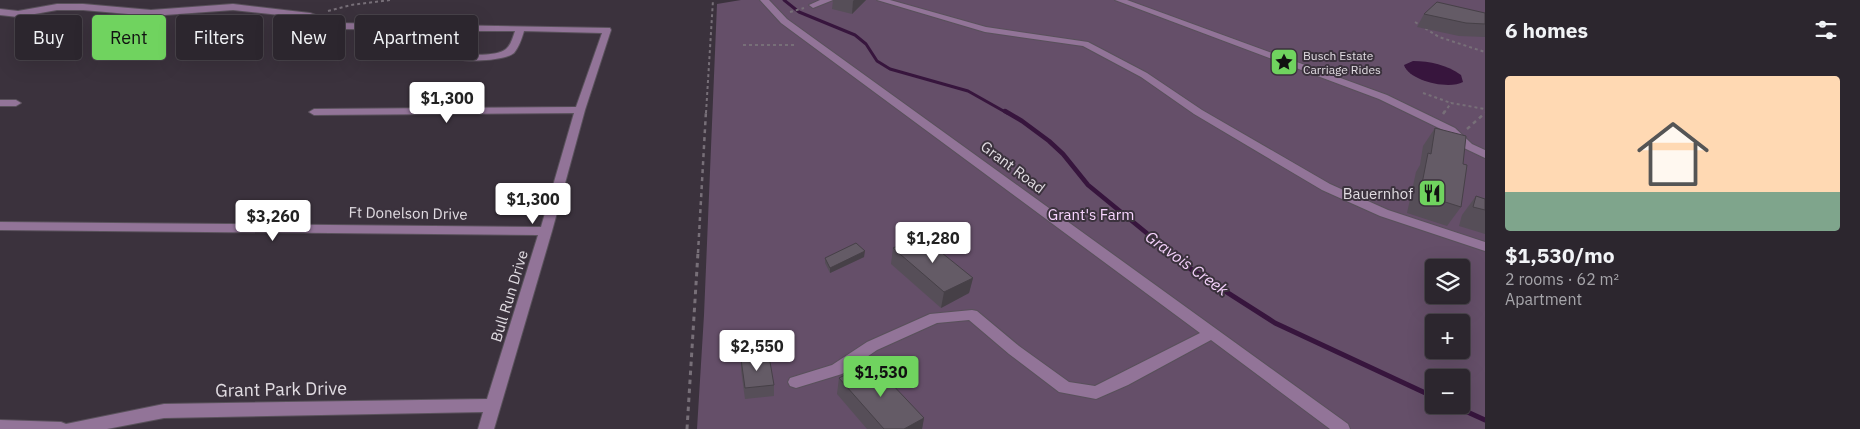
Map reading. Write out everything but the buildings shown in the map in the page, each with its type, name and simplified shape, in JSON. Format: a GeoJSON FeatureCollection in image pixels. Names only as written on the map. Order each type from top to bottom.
{"type":"FeatureCollection","features":[{"type":"Feature","properties":{"kind":"street","name":"Grant Road"},"geometry":{"type":"LineString","coordinates":[[764,0],[784,21],[942,134],[1342,429]]}},
{"type":"Feature","properties":{"kind":"street"},"geometry":{"type":"LineString","coordinates":[[813,5],[829,0]]}},
{"type":"Feature","properties":{"kind":"street"},"geometry":{"type":"LineString","coordinates":[[1119,0],[1382,97],[1450,130],[1468,146],[1485,155]]}},
{"type":"Feature","properties":{"kind":"street"},"geometry":{"type":"LineString","coordinates":[[885,1],[985,29],[1085,44],[1144,75],[1198,112],[1326,187],[1371,208],[1437,233],[1485,248]]}},
{"type":"Feature","properties":{"kind":"street"},"geometry":{"type":"LineString","coordinates":[[0,12],[18,14],[66,7],[151,13],[233,7],[301,15]]}},
{"type":"Feature","properties":{"kind":"street"},"geometry":{"type":"LineString","coordinates":[[478,28],[521,28],[510,51],[504,54],[478,57]]}},
{"type":"Feature","properties":{"kind":"street","name":"Bull Run Drive"},"geometry":{"type":"LineString","coordinates":[[486,429],[492,404],[546,231],[580,110],[607,30],[521,28]]}},
{"type":"Feature","properties":{"kind":"street"},"geometry":{"type":"LineString","coordinates":[[0,103],[16,103]]}},
{"type":"Feature","properties":{"kind":"street"},"geometry":{"type":"LineString","coordinates":[[314,112],[580,110]]}},
{"type":"Feature","properties":{"kind":"street","name":"Ft Donelson Drive"},"geometry":{"type":"LineString","coordinates":[[0,226],[546,231]]}},
{"type":"Feature","properties":{"kind":"street"},"geometry":{"type":"LineString","coordinates":[[796,382],[838,370],[872,346],[935,318],[972,315],[1014,350],[1065,388],[1096,393],[1212,333]]}},
{"type":"Feature","properties":{"kind":"street","name":"Grant Park Drive"},"geometry":{"type":"LineString","coordinates":[[72,429],[164,411],[492,404]]}},
{"type":"Feature","properties":{"kind":"street"},"geometry":{"type":"LineString","coordinates":[[0,428],[61,429]]}},
{"type":"Feature","properties":{"kind":"path"},"geometry":{"type":"LineString","coordinates":[[314,15],[351,5],[390,0]]}},
{"type":"Feature","properties":{"kind":"path"},"geometry":{"type":"LineString","coordinates":[[687,429],[713,0]]}},
{"type":"Feature","properties":{"kind":"path"},"geometry":{"type":"LineString","coordinates":[[787,14],[813,5]]}},
{"type":"Feature","properties":{"kind":"path"},"geometry":{"type":"LineString","coordinates":[[1416,22],[1421,28],[1435,35],[1485,52]]}},
{"type":"Feature","properties":{"kind":"path"},"geometry":{"type":"LineString","coordinates":[[743,45],[805,45]]}},
{"type":"Feature","properties":{"kind":"path"},"geometry":{"type":"LineString","coordinates":[[1423,93],[1451,103],[1485,111]]}},
{"type":"Feature","properties":{"kind":"path"},"geometry":{"type":"LineString","coordinates":[[1418,114],[1444,113],[1451,103]]}},
{"type":"Feature","properties":{"kind":"path"},"geometry":{"type":"LineString","coordinates":[[1458,137],[1485,111]]}},
{"type":"Feature","properties":{"kind":"green space","name":"Grant's Farm"},"geometry":{"type":"Polygon","coordinates":[[[741,0],[1485,0],[1485,429],[697,429],[704,315],[717,4],[741,0]]]}},
{"type":"Feature","properties":{"kind":"shaded area"},"geometry":{"type":"Polygon","coordinates":[[[1413,61],[1444,66],[1461,75],[1463,82],[1449,85],[1421,80],[1407,71],[1404,65],[1413,61]]]}},
{"type":"Feature","properties":{"kind":"waterway","name":"Gravois Creek"},"geometry":{"type":"LineString","coordinates":[[784,0],[799,12],[855,35],[866,44],[877,61],[890,69],[968,91],[1007,113]]}},
{"type":"Feature","properties":{"kind":"waterway","name":"Gravois Creek"},"geometry":{"type":"LineString","coordinates":[[1005,111],[1049,141],[1063,154],[1088,185],[1171,253]]}},
{"type":"Feature","properties":{"kind":"waterway","name":"Gravois Creek"},"geometry":{"type":"LineString","coordinates":[[1170,252],[1192,270],[1275,323],[1425,393]]}},
{"type":"Feature","properties":{"kind":"waterway","name":"Gravois Creek"},"geometry":{"type":"LineString","coordinates":[[1470,413],[1485,420]]}},
{"type":"Feature","properties":{"kind":"place","name":"Busch Estate Carriage Rides"},"geometry":{"type":"Point","coordinates":[1284,62]}},
{"type":"Feature","properties":{"kind":"place","name":"Bauernhof"},"geometry":{"type":"Point","coordinates":[1432,193]}}]}
